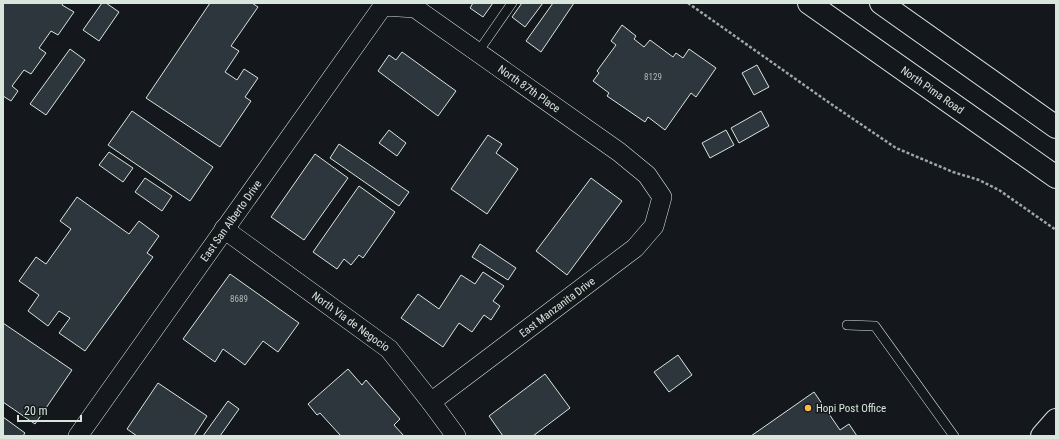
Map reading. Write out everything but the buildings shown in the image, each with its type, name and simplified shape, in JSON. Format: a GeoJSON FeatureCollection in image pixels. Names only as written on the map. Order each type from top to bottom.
{"type":"FeatureCollection","features":[{"type":"Feature","properties":{"kind":"main road","name":"North Pima Road"},"geometry":{"type":"LineString","coordinates":[[809,3],[1056,177]]}},
{"type":"Feature","properties":{"kind":"main road"},"geometry":{"type":"LineString","coordinates":[[880,3],[1056,127]]}},
{"type":"Feature","properties":{"kind":"main road"},"geometry":{"type":"LineString","coordinates":[[1042,436],[1056,420]]}},
{"type":"Feature","properties":{"kind":"street","name":"North 87th Place"},"geometry":{"type":"LineString","coordinates":[[382,6],[415,8],[619,152],[646,175],[662,197]]}},
{"type":"Feature","properties":{"kind":"street","name":"East San Alberto Drive"},"geometry":{"type":"LineString","coordinates":[[78,436],[382,6]]}},
{"type":"Feature","properties":{"kind":"street","name":"East Manzanita Drive"},"geometry":{"type":"LineString","coordinates":[[431,402],[635,248],[654,226],[662,197]]}},
{"type":"Feature","properties":{"kind":"street","name":"North Via de Negocio"},"geometry":{"type":"LineString","coordinates":[[224,229],[389,349],[456,436]]}},
{"type":"Feature","properties":{"kind":"lane"},"geometry":{"type":"LineString","coordinates":[[478,52],[512,3]]}},
{"type":"Feature","properties":{"kind":"lane"},"geometry":{"type":"LineString","coordinates":[[847,325],[875,326],[954,436]]}},
{"type":"Feature","properties":{"kind":"path"},"geometry":{"type":"LineString","coordinates":[[688,3],[896,148],[953,172],[979,180],[992,186],[1056,230]]}},
{"type":"Feature","properties":{"kind":"place","name":"Hopi Post Office"},"geometry":{"type":"Point","coordinates":[808,408]}}]}
